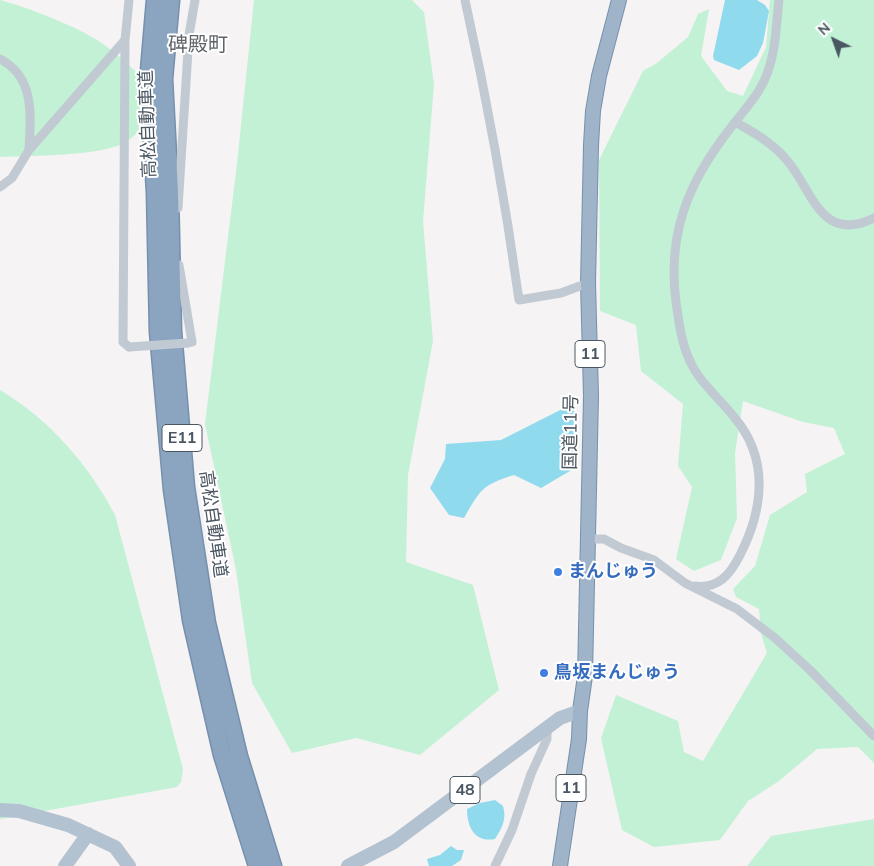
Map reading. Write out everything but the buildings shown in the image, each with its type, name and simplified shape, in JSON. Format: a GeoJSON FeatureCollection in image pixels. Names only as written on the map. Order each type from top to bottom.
{"type":"FeatureCollection","features":[{"type":"Feature","properties":{"kind":"highway","name":"高松自動車道"},"geometry":{"type":"LineString","coordinates":[[155,0],[148,82],[155,192],[158,332],[172,490],[193,630],[222,755],[258,866]]}},
{"type":"Feature","properties":{"kind":"highway","name":"高松自動車道"},"geometry":{"type":"LineString","coordinates":[[171,0],[164,79],[170,192],[174,331],[186,487],[207,623],[239,756],[273,866]]}},
{"type":"Feature","properties":{"kind":"highway","name":"国道11号"},"geometry":{"type":"LineString","coordinates":[[560,866],[579,739],[580,711],[585,676],[591,396],[588,283],[592,111],[619,0]]}},
{"type":"Feature","properties":{"kind":"main road","name":"48"},"geometry":{"type":"LineString","coordinates":[[348,866],[394,842],[547,730],[560,718],[580,711]]}},
{"type":"Feature","properties":{"kind":"main road"},"geometry":{"type":"LineString","coordinates":[[0,810],[19,811],[47,818],[88,834],[114,847],[129,866]]}},
{"type":"Feature","properties":{"kind":"main road"},"geometry":{"type":"LineString","coordinates":[[64,866],[88,834]]}},
{"type":"Feature","properties":{"kind":"street"},"geometry":{"type":"LineString","coordinates":[[129,0],[125,40],[123,342],[129,347],[192,342],[177,255],[178,209],[189,36],[195,0]]}},
{"type":"Feature","properties":{"kind":"street"},"geometry":{"type":"LineString","coordinates":[[464,0],[483,79],[503,187],[520,300],[561,293],[588,283]]}},
{"type":"Feature","properties":{"kind":"street"},"geometry":{"type":"LineString","coordinates":[[694,586],[714,585],[733,570],[751,533],[759,502],[759,479],[755,456],[736,420],[696,371],[689,360],[681,337],[674,264],[677,230],[683,210],[705,161],[757,96],[767,75],[774,52],[779,0]]}},
{"type":"Feature","properties":{"kind":"street"},"geometry":{"type":"LineString","coordinates":[[0,187],[12,178],[29,150],[125,40]]}},
{"type":"Feature","properties":{"kind":"street"},"geometry":{"type":"LineString","coordinates":[[0,59],[12,66],[22,78],[28,94],[31,115],[29,150]]}},
{"type":"Feature","properties":{"kind":"street"},"geometry":{"type":"LineString","coordinates":[[735,122],[759,136],[780,152],[795,171],[808,195],[828,217],[838,224],[848,226],[874,218]]}},
{"type":"Feature","properties":{"kind":"street"},"geometry":{"type":"LineString","coordinates":[[588,540],[604,539],[621,548],[654,560],[685,583],[737,609],[775,638],[810,670],[874,736]]}},
{"type":"Feature","properties":{"kind":"street"},"geometry":{"type":"LineString","coordinates":[[495,866],[519,811],[531,774],[546,739],[547,730]]}},
{"type":"Feature","properties":{"kind":"green space"},"geometry":{"type":"Polygon","coordinates":[[[0,0],[68,25],[103,44],[126,62],[147,82],[147,122],[130,139],[112,148],[81,153],[0,157],[0,0]]]}},
{"type":"Feature","properties":{"kind":"green space"},"geometry":{"type":"Polygon","coordinates":[[[254,0],[412,0],[424,12],[434,84],[423,221],[433,341],[408,475],[406,562],[473,585],[499,690],[420,755],[356,738],[292,753],[252,683],[236,570],[205,424],[237,164],[254,0]]]}},
{"type":"Feature","properties":{"kind":"green space"},"geometry":{"type":"Polygon","coordinates":[[[770,0],[874,0],[874,763],[858,747],[817,749],[779,781],[748,801],[720,840],[654,847],[622,830],[601,738],[616,695],[678,721],[684,752],[703,761],[767,653],[761,634],[759,609],[736,597],[733,589],[755,566],[770,515],[807,492],[805,474],[845,454],[834,428],[803,422],[743,401],[735,453],[737,518],[721,560],[694,571],[676,559],[692,487],[678,466],[683,404],[641,371],[636,325],[600,311],[599,160],[643,71],[657,63],[688,37],[698,14],[709,9],[701,56],[727,91],[743,96],[766,47],[770,0]]]}},
{"type":"Feature","properties":{"kind":"green space"},"geometry":{"type":"Polygon","coordinates":[[[0,390],[35,415],[66,445],[93,478],[115,515],[183,769],[181,782],[177,787],[0,819],[0,390]]]}},
{"type":"Feature","properties":{"kind":"green space"},"geometry":{"type":"Polygon","coordinates":[[[874,819],[874,866],[747,866],[771,836],[874,819]]]}},
{"type":"Feature","properties":{"kind":"water"},"geometry":{"type":"Polygon","coordinates":[[[725,0],[757,0],[765,5],[769,11],[763,43],[757,56],[739,70],[714,60],[713,56],[725,0]]]}},
{"type":"Feature","properties":{"kind":"water"},"geometry":{"type":"Polygon","coordinates":[[[574,403],[575,468],[541,488],[514,475],[503,479],[488,486],[478,495],[464,518],[449,515],[430,488],[445,459],[446,444],[501,440],[574,403]]]}},
{"type":"Feature","properties":{"kind":"water"},"geometry":{"type":"Polygon","coordinates":[[[495,800],[503,806],[503,823],[495,839],[488,840],[477,836],[473,832],[468,821],[467,809],[480,803],[495,800]]]}},
{"type":"Feature","properties":{"kind":"water"},"geometry":{"type":"Polygon","coordinates":[[[451,846],[457,850],[464,850],[461,860],[452,866],[429,866],[427,859],[440,855],[451,846]]]}},
{"type":"Feature","properties":{"kind":"place","name":"まんじゅう"},"geometry":{"type":"Point","coordinates":[558,572]}},
{"type":"Feature","properties":{"kind":"place","name":"鳥坂まんじゅう"},"geometry":{"type":"Point","coordinates":[544,673]}},
{"type":"Feature","properties":{"kind":"district","name":"碑殿町"},"geometry":{"type":"Point","coordinates":[198,45]}}]}
